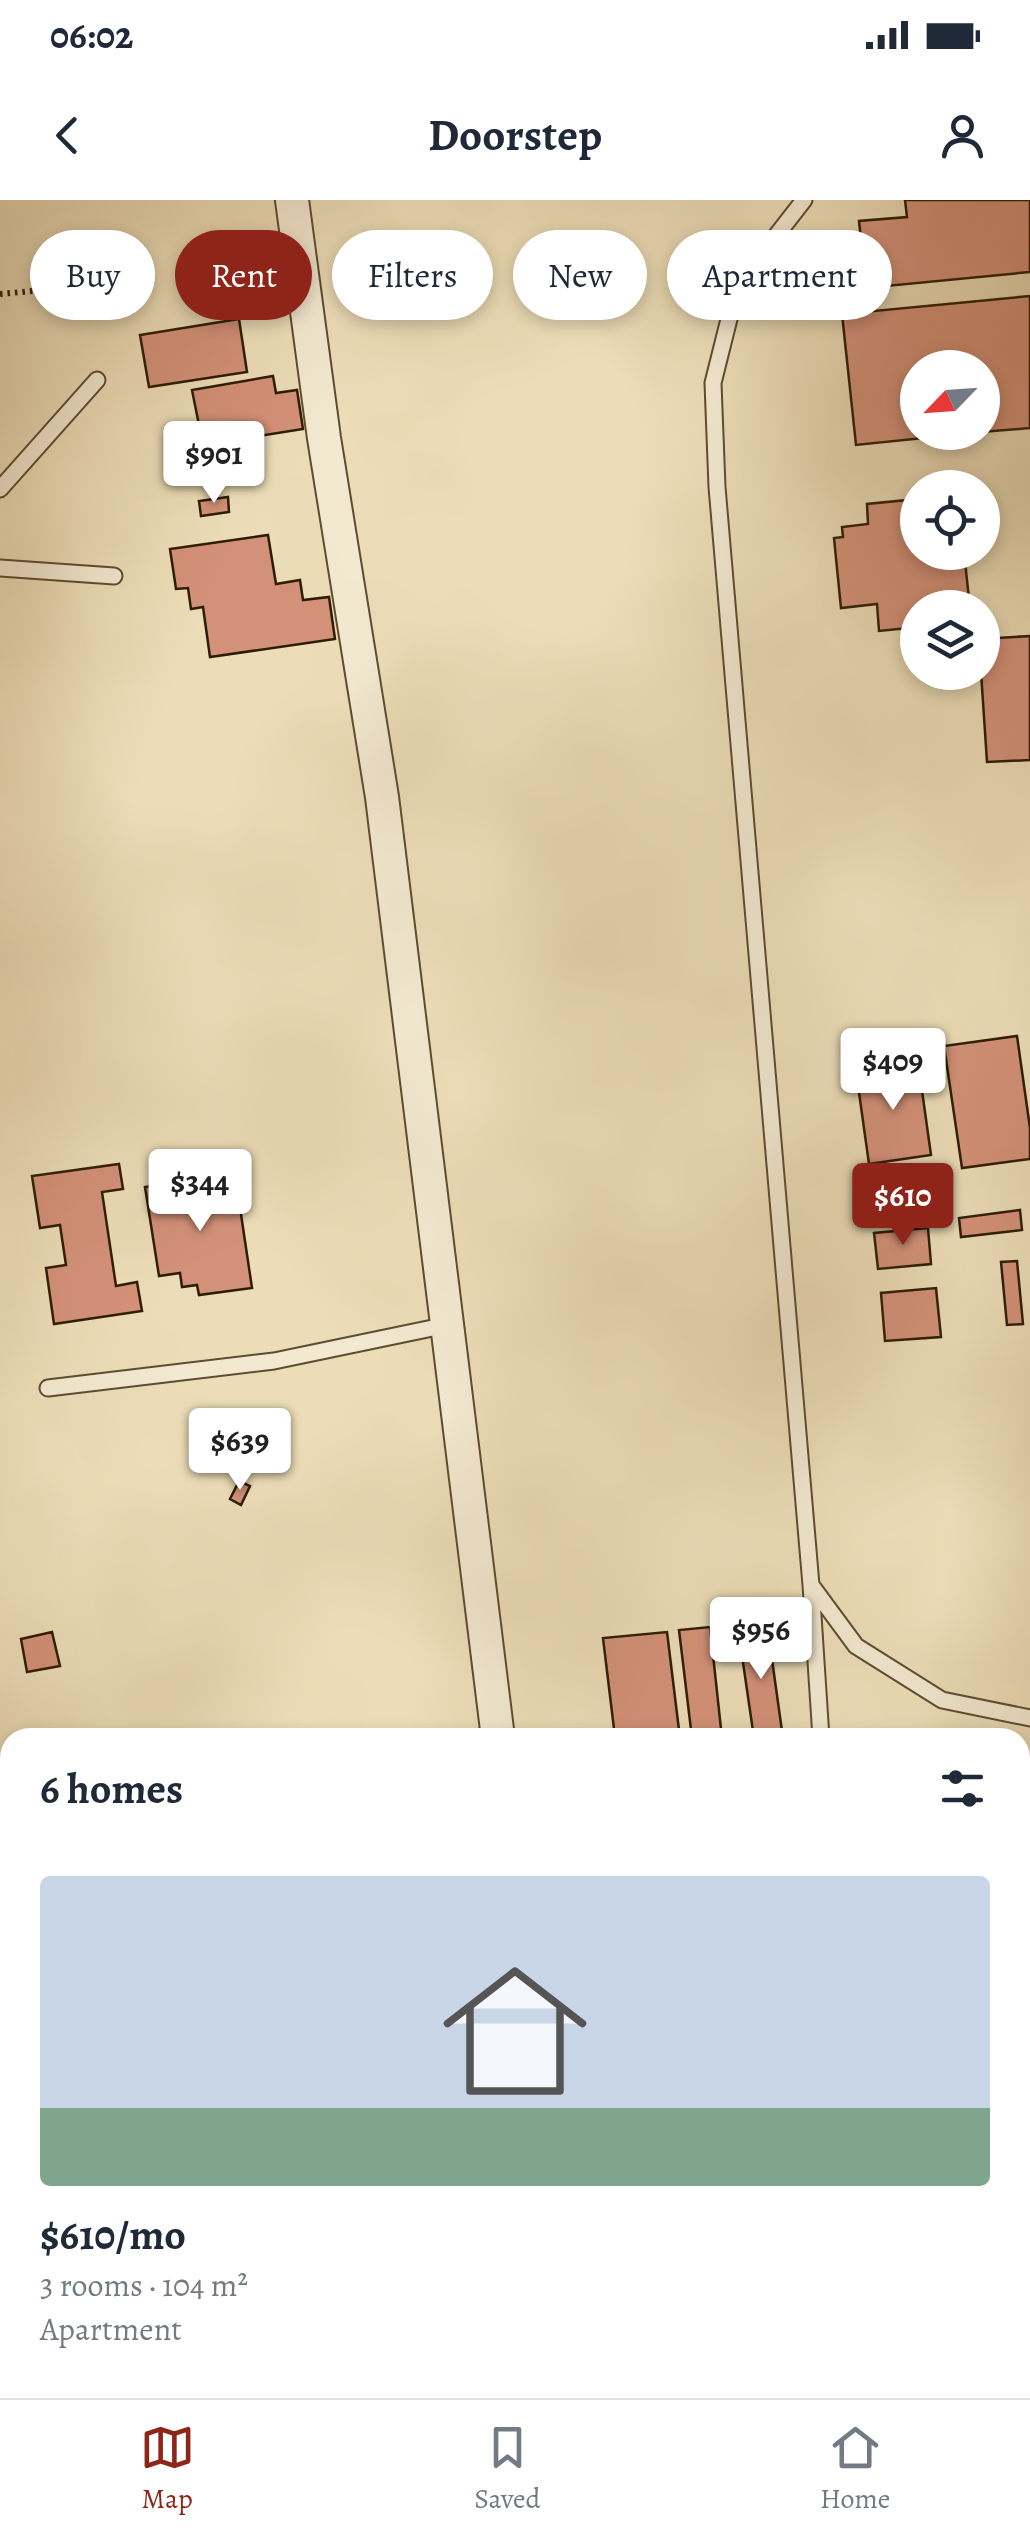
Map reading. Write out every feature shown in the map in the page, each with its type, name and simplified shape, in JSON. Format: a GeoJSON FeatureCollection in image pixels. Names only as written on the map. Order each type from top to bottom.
{"type":"FeatureCollection","features":[{"type":"Feature","properties":{"kind":"street"},"geometry":{"type":"LineString","coordinates":[[292,200],[324,438],[382,797],[497,1728]]}},
{"type":"Feature","properties":{"kind":"lane"},"geometry":{"type":"LineString","coordinates":[[804,200],[765,250],[732,307],[713,382],[717,487],[821,1728]]}},
{"type":"Feature","properties":{"kind":"lane"},"geometry":{"type":"LineString","coordinates":[[0,489],[97,380]]}},
{"type":"Feature","properties":{"kind":"lane"},"geometry":{"type":"LineString","coordinates":[[0,568],[114,576]]}},
{"type":"Feature","properties":{"kind":"lane"},"geometry":{"type":"LineString","coordinates":[[48,1388],[274,1362],[448,1325]]}},
{"type":"Feature","properties":{"kind":"lane"},"geometry":{"type":"LineString","coordinates":[[811,1585],[856,1646],[942,1700],[1030,1718]]}},
{"type":"Feature","properties":{"kind":"path"},"geometry":{"type":"LineString","coordinates":[[0,294],[30,291]]}},
{"type":"Feature","properties":{"kind":"building"},"geometry":{"type":"Polygon","coordinates":[[[905,200],[1030,200],[1030,272],[892,285],[892,230],[860,230],[859,221],[907,217],[905,200]]]}},
{"type":"Feature","properties":{"kind":"building"},"geometry":{"type":"Polygon","coordinates":[[[1030,296],[1030,428],[1000,431],[1000,350],[900,350],[900,441],[856,445],[843,320],[892,320],[892,309],[1030,296]]]}},
{"type":"Feature","properties":{"kind":"building"},"geometry":{"type":"Polygon","coordinates":[[[239,320],[247,372],[149,387],[140,335],[239,320]]]}},
{"type":"Feature","properties":{"kind":"building"},"geometry":{"type":"Polygon","coordinates":[[[273,376],[276,393],[297,390],[303,429],[203,445],[192,390],[273,376]]]}},
{"type":"Feature","properties":{"kind":"building"},"geometry":{"type":"Polygon","coordinates":[[[228,497],[229,512],[201,516],[199,501],[228,497]]]}},
{"type":"Feature","properties":{"kind":"building"},"geometry":{"type":"Polygon","coordinates":[[[900,501],[900,570],[966,570],[968,590],[900,590],[900,629],[879,631],[877,604],[841,608],[834,538],[843,537],[842,527],[868,524],[867,504],[900,501]]]}},
{"type":"Feature","properties":{"kind":"building"},"geometry":{"type":"Polygon","coordinates":[[[268,535],[276,584],[300,580],[303,600],[329,597],[335,639],[210,657],[203,607],[191,609],[188,588],[176,589],[170,549],[268,535]]]}},
{"type":"Feature","properties":{"kind":"building"},"geometry":{"type":"Polygon","coordinates":[[[1030,636],[1030,760],[987,762],[982,690],[1000,690],[1000,638],[1030,636]]]}},
{"type":"Feature","properties":{"kind":"building"},"geometry":{"type":"Polygon","coordinates":[[[1017,1036],[1030,1128],[1030,1159],[962,1168],[944,1046],[1017,1036]]]}},
{"type":"Feature","properties":{"kind":"building"},"geometry":{"type":"Polygon","coordinates":[[[918,1062],[931,1155],[869,1164],[856,1071],[918,1062]]]}},
{"type":"Feature","properties":{"kind":"building"},"geometry":{"type":"Polygon","coordinates":[[[119,1164],[123,1189],[102,1192],[116,1286],[137,1282],[142,1311],[54,1324],[46,1268],[66,1265],[60,1225],[40,1228],[32,1176],[119,1164]]]}},
{"type":"Feature","properties":{"kind":"building"},"geometry":{"type":"Polygon","coordinates":[[[235,1174],[252,1288],[199,1295],[197,1285],[182,1287],[180,1273],[159,1276],[145,1187],[235,1174]]]}},
{"type":"Feature","properties":{"kind":"building"},"geometry":{"type":"Polygon","coordinates":[[[1020,1210],[1022,1230],[961,1237],[959,1218],[1020,1210]]]}},
{"type":"Feature","properties":{"kind":"building"},"geometry":{"type":"Polygon","coordinates":[[[928,1228],[931,1264],[878,1269],[874,1233],[928,1228]]]}},
{"type":"Feature","properties":{"kind":"building"},"geometry":{"type":"Polygon","coordinates":[[[1017,1261],[1023,1324],[1007,1325],[1001,1262],[1017,1261]]]}},
{"type":"Feature","properties":{"kind":"building"},"geometry":{"type":"Polygon","coordinates":[[[936,1288],[941,1337],[885,1341],[881,1293],[936,1288]]]}},
{"type":"Feature","properties":{"kind":"building"},"geometry":{"type":"Polygon","coordinates":[[[239,1481],[250,1486],[241,1505],[230,1499],[239,1481]]]}},
{"type":"Feature","properties":{"kind":"building"},"geometry":{"type":"Polygon","coordinates":[[[767,1624],[782,1728],[753,1728],[738,1628],[767,1624]]]}},
{"type":"Feature","properties":{"kind":"building"},"geometry":{"type":"Polygon","coordinates":[[[710,1627],[721,1728],[691,1728],[679,1630],[710,1627]]]}},
{"type":"Feature","properties":{"kind":"building"},"geometry":{"type":"Polygon","coordinates":[[[52,1632],[60,1666],[27,1672],[21,1639],[52,1632]]]}},
{"type":"Feature","properties":{"kind":"building"},"geometry":{"type":"Polygon","coordinates":[[[667,1632],[679,1728],[614,1728],[603,1638],[667,1632]]]}}]}
